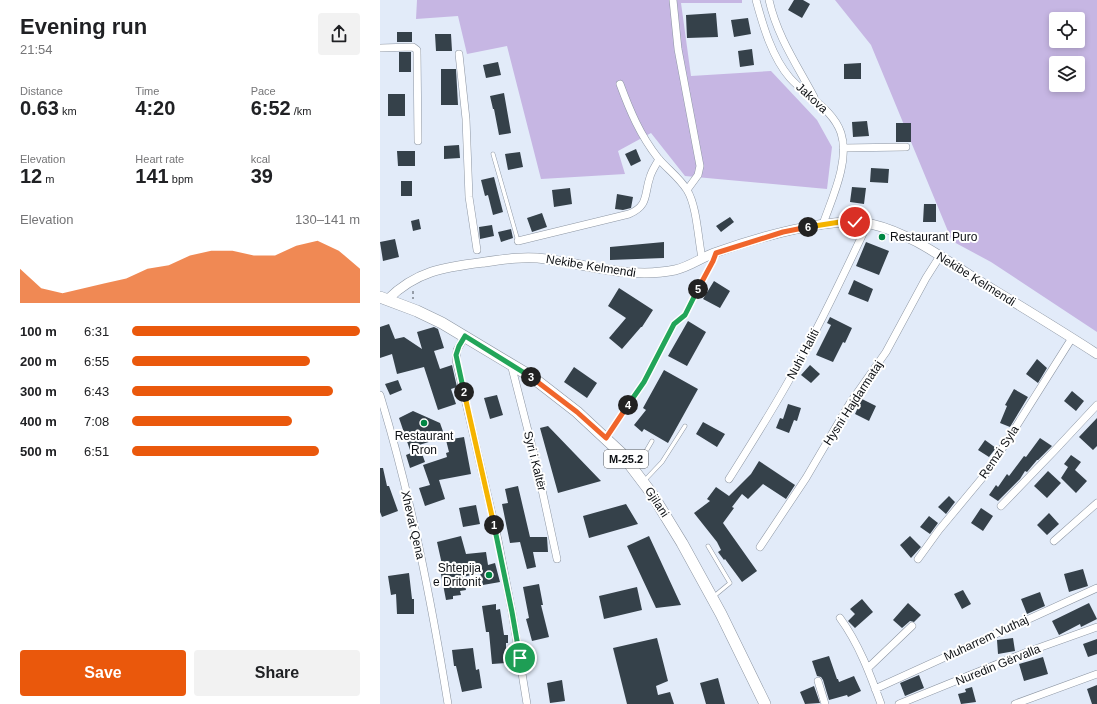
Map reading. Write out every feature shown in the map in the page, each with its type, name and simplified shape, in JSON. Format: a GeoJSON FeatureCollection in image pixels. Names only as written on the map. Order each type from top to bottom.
{"type":"FeatureCollection","features":[{"type":"Feature","properties":{"kind":"main road","name":"Gjilani"},"geometry":{"type":"LineString","coordinates":[[384,298],[417,311],[465,336],[532,377],[571,408],[621,452],[666,515],[741,652],[765,704]]}},
{"type":"Feature","properties":{"kind":"street"},"geometry":{"type":"LineString","coordinates":[[672,0],[678,48],[700,166],[698,175],[687,190]]}},
{"type":"Feature","properties":{"kind":"street","name":"Jakova"},"geometry":{"type":"LineString","coordinates":[[756,0],[761,18],[781,65],[789,76],[829,113],[836,122],[841,133],[843,148],[842,165],[839,179],[823,224]]}},
{"type":"Feature","properties":{"kind":"street"},"geometry":{"type":"LineString","coordinates":[[769,0],[772,12],[790,56],[815,100]]}},
{"type":"Feature","properties":{"kind":"street"},"geometry":{"type":"LineString","coordinates":[[380,48],[413,48],[417,50],[418,141]]}},
{"type":"Feature","properties":{"kind":"street"},"geometry":{"type":"LineString","coordinates":[[459,54],[466,119],[469,197],[477,250]]}},
{"type":"Feature","properties":{"kind":"street"},"geometry":{"type":"LineString","coordinates":[[620,84],[632,117],[646,141],[659,159],[687,190],[695,215],[702,258]]}},
{"type":"Feature","properties":{"kind":"street"},"geometry":{"type":"LineString","coordinates":[[843,148],[906,147]]}},
{"type":"Feature","properties":{"kind":"street"},"geometry":{"type":"LineString","coordinates":[[518,241],[637,211],[642,206],[646,198],[650,176],[659,159]]}},
{"type":"Feature","properties":{"kind":"street","name":"Nekibe Kelmendi"},"geometry":{"type":"LineString","coordinates":[[384,298],[410,281],[429,273],[445,268],[506,258],[544,258],[640,274],[677,269],[716,253],[783,232],[840,222],[868,223],[882,226],[897,232],[940,256],[1097,354]]}},
{"type":"Feature","properties":{"kind":"street","name":"Nuhi Haliti"},"geometry":{"type":"LineString","coordinates":[[729,480],[800,362],[868,223]]}},
{"type":"Feature","properties":{"kind":"street","name":"Hysni Hajdarmataj"},"geometry":{"type":"LineString","coordinates":[[760,547],[806,478],[850,403],[886,352],[926,278],[940,256]]}},
{"type":"Feature","properties":{"kind":"street"},"geometry":{"type":"LineString","coordinates":[[465,336],[457,350],[456,360],[481,465],[512,612],[527,704]]}},
{"type":"Feature","properties":{"kind":"street","name":"Remzi Syla"},"geometry":{"type":"LineString","coordinates":[[918,559],[939,530],[988,471],[1072,338]]}},
{"type":"Feature","properties":{"kind":"street","name":"Syri i Kaltër"},"geometry":{"type":"LineString","coordinates":[[511,364],[536,462],[557,559]]}},
{"type":"Feature","properties":{"kind":"street","name":"Xhevat Qena"},"geometry":{"type":"LineString","coordinates":[[380,395],[415,532],[438,644],[448,704]]}},
{"type":"Feature","properties":{"kind":"street"},"geometry":{"type":"LineString","coordinates":[[1001,506],[1097,405]]}},
{"type":"Feature","properties":{"kind":"street"},"geometry":{"type":"LineString","coordinates":[[1054,541],[1097,503]]}},
{"type":"Feature","properties":{"kind":"street","name":"Muharrem Vuthaj"},"geometry":{"type":"LineString","coordinates":[[876,689],[1097,588]]}},
{"type":"Feature","properties":{"kind":"street"},"geometry":{"type":"LineString","coordinates":[[840,618],[855,641],[868,668],[881,704]]}},
{"type":"Feature","properties":{"kind":"street"},"geometry":{"type":"LineString","coordinates":[[868,668],[912,626]]}},
{"type":"Feature","properties":{"kind":"street","name":"Nuredin Gërvalla"},"geometry":{"type":"LineString","coordinates":[[899,704],[1020,655],[1097,627]]}},
{"type":"Feature","properties":{"kind":"street"},"geometry":{"type":"LineString","coordinates":[[1015,704],[1097,674]]}},
{"type":"Feature","properties":{"kind":"street"},"geometry":{"type":"LineString","coordinates":[[818,681],[825,704]]}},
{"type":"Feature","properties":{"kind":"lane"},"geometry":{"type":"LineString","coordinates":[[493,154],[518,241]]}},
{"type":"Feature","properties":{"kind":"lane"},"geometry":{"type":"LineString","coordinates":[[606,438],[644,382],[674,324],[685,315],[716,253]]}},
{"type":"Feature","properties":{"kind":"lane"},"geometry":{"type":"LineString","coordinates":[[643,481],[662,462],[685,426]]}},
{"type":"Feature","properties":{"kind":"lane"},"geometry":{"type":"LineString","coordinates":[[632,466],[645,452],[652,441]]}},
{"type":"Feature","properties":{"kind":"lane"},"geometry":{"type":"LineString","coordinates":[[708,546],[730,583],[712,598]]}},
{"type":"Feature","properties":{"kind":"path"},"geometry":{"type":"LineString","coordinates":[[413,291],[412,297],[416,303]]}},
{"type":"Feature","properties":{"kind":"shaded area"},"geometry":{"type":"Polygon","coordinates":[[[417,0],[742,0],[742,3],[681,3],[691,76],[771,71],[817,120],[832,147],[827,189],[685,176],[651,133],[618,151],[625,174],[541,179],[507,46],[467,54],[458,16],[416,19],[417,0]]]}},
{"type":"Feature","properties":{"kind":"shaded area"},"geometry":{"type":"Polygon","coordinates":[[[835,0],[1097,0],[1097,332],[991,262],[952,241],[871,45],[835,0]]]}},
{"type":"Feature","properties":{"kind":"building"},"geometry":{"type":"Polygon","coordinates":[[[794,0],[803,0],[810,4],[802,18],[788,10],[794,0]]]}},
{"type":"Feature","properties":{"kind":"building"},"geometry":{"type":"Polygon","coordinates":[[[716,13],[718,37],[687,38],[686,15],[716,13]]]}},
{"type":"Feature","properties":{"kind":"building"},"geometry":{"type":"Polygon","coordinates":[[[748,18],[751,34],[734,37],[731,20],[748,18]]]}},
{"type":"Feature","properties":{"kind":"building"},"geometry":{"type":"Polygon","coordinates":[[[397,32],[412,32],[412,42],[397,42],[397,32]]]}},
{"type":"Feature","properties":{"kind":"building"},"geometry":{"type":"Polygon","coordinates":[[[435,34],[451,34],[452,51],[436,51],[435,34]]]}},
{"type":"Feature","properties":{"kind":"building"},"geometry":{"type":"Polygon","coordinates":[[[752,49],[754,65],[740,67],[738,51],[752,49]]]}},
{"type":"Feature","properties":{"kind":"building"},"geometry":{"type":"Polygon","coordinates":[[[399,52],[411,52],[411,72],[399,72],[399,52]]]}},
{"type":"Feature","properties":{"kind":"building"},"geometry":{"type":"Polygon","coordinates":[[[498,62],[501,75],[486,78],[483,65],[498,62]]]}},
{"type":"Feature","properties":{"kind":"building"},"geometry":{"type":"Polygon","coordinates":[[[861,63],[861,79],[844,79],[844,64],[861,63]]]}},
{"type":"Feature","properties":{"kind":"building"},"geometry":{"type":"Polygon","coordinates":[[[441,69],[456,69],[458,105],[441,105],[441,69]]]}},
{"type":"Feature","properties":{"kind":"building"},"geometry":{"type":"Polygon","coordinates":[[[504,93],[511,133],[499,135],[490,96],[504,93]]]}},
{"type":"Feature","properties":{"kind":"building"},"geometry":{"type":"Polygon","coordinates":[[[388,94],[405,94],[405,116],[388,116],[388,94]]]}},
{"type":"Feature","properties":{"kind":"building"},"geometry":{"type":"Polygon","coordinates":[[[867,121],[869,136],[853,137],[852,122],[867,121]]]}},
{"type":"Feature","properties":{"kind":"building"},"geometry":{"type":"Polygon","coordinates":[[[896,123],[911,123],[911,142],[896,142],[896,123]]]}},
{"type":"Feature","properties":{"kind":"building"},"geometry":{"type":"Polygon","coordinates":[[[459,145],[460,158],[444,159],[444,146],[459,145]]]}},
{"type":"Feature","properties":{"kind":"building"},"geometry":{"type":"Polygon","coordinates":[[[636,149],[641,161],[631,166],[625,154],[636,149]]]}},
{"type":"Feature","properties":{"kind":"building"},"geometry":{"type":"Polygon","coordinates":[[[397,151],[415,151],[415,166],[398,166],[397,151]]]}},
{"type":"Feature","properties":{"kind":"building"},"geometry":{"type":"Polygon","coordinates":[[[520,152],[523,167],[508,170],[505,154],[520,152]]]}},
{"type":"Feature","properties":{"kind":"building"},"geometry":{"type":"Polygon","coordinates":[[[871,168],[889,169],[888,183],[870,182],[871,168]]]}},
{"type":"Feature","properties":{"kind":"building"},"geometry":{"type":"Polygon","coordinates":[[[494,177],[503,212],[493,215],[488,195],[485,196],[481,180],[494,177]]]}},
{"type":"Feature","properties":{"kind":"building"},"geometry":{"type":"Polygon","coordinates":[[[401,181],[412,181],[412,196],[401,196],[401,181]]]}},
{"type":"Feature","properties":{"kind":"building"},"geometry":{"type":"Polygon","coordinates":[[[852,187],[866,188],[864,204],[850,202],[852,187]]]}},
{"type":"Feature","properties":{"kind":"building"},"geometry":{"type":"Polygon","coordinates":[[[570,188],[572,204],[554,207],[552,190],[570,188]]]}},
{"type":"Feature","properties":{"kind":"building"},"geometry":{"type":"Polygon","coordinates":[[[617,194],[633,197],[631,208],[623,210],[615,209],[617,194]]]}},
{"type":"Feature","properties":{"kind":"building"},"geometry":{"type":"Polygon","coordinates":[[[924,204],[936,204],[936,222],[923,222],[924,204]]]}},
{"type":"Feature","properties":{"kind":"building"},"geometry":{"type":"Polygon","coordinates":[[[542,213],[547,227],[532,232],[527,218],[542,213]]]}},
{"type":"Feature","properties":{"kind":"building"},"geometry":{"type":"Polygon","coordinates":[[[730,217],[734,222],[721,232],[716,226],[730,217]]]}},
{"type":"Feature","properties":{"kind":"building"},"geometry":{"type":"Polygon","coordinates":[[[419,219],[421,229],[413,231],[411,221],[419,219]]]}},
{"type":"Feature","properties":{"kind":"building"},"geometry":{"type":"Polygon","coordinates":[[[492,225],[494,236],[480,239],[479,227],[492,225]]]}},
{"type":"Feature","properties":{"kind":"building"},"geometry":{"type":"Polygon","coordinates":[[[511,229],[513,238],[501,242],[498,232],[511,229]]]}},
{"type":"Feature","properties":{"kind":"building"},"geometry":{"type":"Polygon","coordinates":[[[395,239],[399,257],[383,261],[380,242],[395,239]]]}},
{"type":"Feature","properties":{"kind":"building"},"geometry":{"type":"Polygon","coordinates":[[[664,242],[664,258],[610,260],[610,247],[664,242]]]}},
{"type":"Feature","properties":{"kind":"building"},"geometry":{"type":"Polygon","coordinates":[[[866,242],[889,251],[879,275],[856,266],[866,242]]]}},
{"type":"Feature","properties":{"kind":"building"},"geometry":{"type":"Polygon","coordinates":[[[854,280],[873,289],[868,302],[848,294],[854,280]]]}},
{"type":"Feature","properties":{"kind":"building"},"geometry":{"type":"Polygon","coordinates":[[[714,281],[730,291],[720,308],[703,299],[714,281]]]}},
{"type":"Feature","properties":{"kind":"building"},"geometry":{"type":"Polygon","coordinates":[[[619,288],[653,310],[642,327],[622,349],[609,338],[626,318],[608,306],[619,288]]]}},
{"type":"Feature","properties":{"kind":"building"},"geometry":{"type":"Polygon","coordinates":[[[830,317],[852,328],[845,343],[843,342],[833,362],[816,355],[831,325],[827,323],[830,317]]]}},
{"type":"Feature","properties":{"kind":"building"},"geometry":{"type":"Polygon","coordinates":[[[688,321],[706,332],[687,366],[668,356],[688,321]]]}},
{"type":"Feature","properties":{"kind":"building"},"geometry":{"type":"Polygon","coordinates":[[[389,324],[395,339],[404,337],[422,349],[417,332],[434,327],[438,329],[444,348],[434,351],[440,369],[452,365],[457,387],[451,389],[456,404],[438,410],[424,367],[397,374],[392,354],[380,358],[380,327],[389,324]]]}},
{"type":"Feature","properties":{"kind":"building"},"geometry":{"type":"Polygon","coordinates":[[[1037,359],[1047,368],[1038,383],[1026,374],[1037,359]]]}},
{"type":"Feature","properties":{"kind":"building"},"geometry":{"type":"Polygon","coordinates":[[[810,365],[820,374],[811,383],[801,375],[810,365]]]}},
{"type":"Feature","properties":{"kind":"building"},"geometry":{"type":"Polygon","coordinates":[[[574,367],[597,383],[587,398],[564,382],[574,367]]]}},
{"type":"Feature","properties":{"kind":"building"},"geometry":{"type":"Polygon","coordinates":[[[664,370],[698,389],[668,443],[644,429],[642,432],[634,425],[646,410],[643,408],[664,370]]]}},
{"type":"Feature","properties":{"kind":"building"},"geometry":{"type":"Polygon","coordinates":[[[398,380],[402,390],[390,395],[385,384],[398,380]]]}},
{"type":"Feature","properties":{"kind":"building"},"geometry":{"type":"Polygon","coordinates":[[[1014,389],[1028,397],[1010,427],[1000,423],[1007,406],[1005,405],[1014,389]]]}},
{"type":"Feature","properties":{"kind":"building"},"geometry":{"type":"Polygon","coordinates":[[[1072,391],[1084,401],[1076,411],[1064,401],[1072,391]]]}},
{"type":"Feature","properties":{"kind":"building"},"geometry":{"type":"Polygon","coordinates":[[[497,395],[503,415],[490,419],[484,398],[497,395]]]}},
{"type":"Feature","properties":{"kind":"building"},"geometry":{"type":"Polygon","coordinates":[[[862,399],[876,406],[869,421],[855,414],[862,399]]]}},
{"type":"Feature","properties":{"kind":"building"},"geometry":{"type":"Polygon","coordinates":[[[788,404],[801,408],[797,421],[794,420],[789,433],[776,428],[780,418],[783,419],[788,404]]]}},
{"type":"Feature","properties":{"kind":"building"},"geometry":{"type":"Polygon","coordinates":[[[413,411],[440,423],[445,437],[419,445],[425,462],[410,468],[406,455],[411,453],[399,418],[413,411]]]}},
{"type":"Feature","properties":{"kind":"building"},"geometry":{"type":"Polygon","coordinates":[[[1097,418],[1097,446],[1093,450],[1079,437],[1097,418]]]}},
{"type":"Feature","properties":{"kind":"building"},"geometry":{"type":"Polygon","coordinates":[[[703,422],[725,434],[717,447],[696,434],[703,422]]]}},
{"type":"Feature","properties":{"kind":"building"},"geometry":{"type":"Polygon","coordinates":[[[548,426],[601,481],[558,493],[540,428],[548,426]]]}},
{"type":"Feature","properties":{"kind":"building"},"geometry":{"type":"Polygon","coordinates":[[[464,437],[471,474],[439,480],[445,499],[425,506],[419,488],[430,485],[423,465],[447,457],[446,453],[449,452],[446,440],[464,437]]]}},
{"type":"Feature","properties":{"kind":"building"},"geometry":{"type":"Polygon","coordinates":[[[1040,438],[1052,446],[1027,472],[1025,471],[1020,479],[998,501],[989,495],[996,485],[998,487],[1007,474],[1009,476],[1024,456],[1026,457],[1040,438]]]}},
{"type":"Feature","properties":{"kind":"building"},"geometry":{"type":"Polygon","coordinates":[[[985,440],[996,448],[989,457],[978,450],[985,440]]]}},
{"type":"Feature","properties":{"kind":"building"},"geometry":{"type":"Polygon","coordinates":[[[1071,455],[1081,462],[1075,470],[1087,481],[1076,493],[1061,478],[1068,467],[1064,464],[1071,455]]]}},
{"type":"Feature","properties":{"kind":"building"},"geometry":{"type":"Polygon","coordinates":[[[759,461],[795,485],[786,499],[763,484],[748,499],[742,494],[732,507],[734,508],[723,523],[757,571],[742,582],[718,552],[721,550],[717,542],[694,513],[710,501],[707,499],[716,487],[729,496],[751,474],[759,461]]]}},
{"type":"Feature","properties":{"kind":"building"},"geometry":{"type":"Polygon","coordinates":[[[380,468],[383,468],[387,486],[389,486],[398,511],[382,517],[380,512],[380,468]]]}},
{"type":"Feature","properties":{"kind":"building"},"geometry":{"type":"Polygon","coordinates":[[[1048,471],[1061,483],[1047,498],[1034,486],[1048,471]]]}},
{"type":"Feature","properties":{"kind":"building"},"geometry":{"type":"Polygon","coordinates":[[[518,486],[530,537],[547,537],[548,552],[533,552],[536,567],[527,569],[520,542],[510,543],[502,504],[508,503],[505,489],[518,486]]]}},
{"type":"Feature","properties":{"kind":"building"},"geometry":{"type":"Polygon","coordinates":[[[949,496],[955,502],[946,514],[938,507],[949,496]]]}},
{"type":"Feature","properties":{"kind":"building"},"geometry":{"type":"Polygon","coordinates":[[[626,504],[638,524],[589,538],[583,516],[626,504]]]}},
{"type":"Feature","properties":{"kind":"building"},"geometry":{"type":"Polygon","coordinates":[[[476,505],[480,524],[463,527],[459,508],[476,505]]]}},
{"type":"Feature","properties":{"kind":"building"},"geometry":{"type":"Polygon","coordinates":[[[981,508],[993,516],[983,531],[971,523],[981,508]]]}},
{"type":"Feature","properties":{"kind":"building"},"geometry":{"type":"Polygon","coordinates":[[[1049,513],[1059,524],[1047,535],[1037,525],[1049,513]]]}},
{"type":"Feature","properties":{"kind":"building"},"geometry":{"type":"Polygon","coordinates":[[[929,516],[938,523],[930,534],[920,527],[929,516]]]}},
{"type":"Feature","properties":{"kind":"building"},"geometry":{"type":"Polygon","coordinates":[[[461,536],[466,554],[486,552],[488,565],[495,563],[500,582],[483,585],[480,573],[463,577],[466,590],[460,591],[461,595],[453,596],[453,599],[446,600],[440,569],[443,569],[437,542],[461,536]]]}},
{"type":"Feature","properties":{"kind":"building"},"geometry":{"type":"Polygon","coordinates":[[[649,536],[681,605],[656,608],[627,546],[649,536]]]}},
{"type":"Feature","properties":{"kind":"building"},"geometry":{"type":"Polygon","coordinates":[[[910,536],[921,547],[911,558],[900,545],[910,536]]]}},
{"type":"Feature","properties":{"kind":"building"},"geometry":{"type":"Polygon","coordinates":[[[1083,569],[1088,586],[1069,592],[1064,574],[1083,569]]]}},
{"type":"Feature","properties":{"kind":"building"},"geometry":{"type":"Polygon","coordinates":[[[409,573],[412,599],[414,599],[414,614],[397,614],[396,594],[391,595],[388,576],[409,573]]]}},
{"type":"Feature","properties":{"kind":"building"},"geometry":{"type":"Polygon","coordinates":[[[539,584],[543,605],[541,605],[549,637],[532,641],[526,619],[529,618],[523,587],[539,584]]]}},
{"type":"Feature","properties":{"kind":"building"},"geometry":{"type":"Polygon","coordinates":[[[637,587],[642,610],[604,619],[599,596],[637,587]]]}},
{"type":"Feature","properties":{"kind":"building"},"geometry":{"type":"Polygon","coordinates":[[[963,590],[971,604],[962,609],[954,594],[963,590]]]}},
{"type":"Feature","properties":{"kind":"building"},"geometry":{"type":"Polygon","coordinates":[[[1040,592],[1045,606],[1027,614],[1021,599],[1040,592]]]}},
{"type":"Feature","properties":{"kind":"building"},"geometry":{"type":"Polygon","coordinates":[[[862,599],[873,612],[855,628],[848,621],[855,614],[850,609],[862,599]]]}},
{"type":"Feature","properties":{"kind":"building"},"geometry":{"type":"Polygon","coordinates":[[[908,603],[921,615],[914,622],[910,621],[902,628],[893,620],[908,603]]]}},
{"type":"Feature","properties":{"kind":"building"},"geometry":{"type":"Polygon","coordinates":[[[1089,603],[1097,619],[1081,627],[1080,624],[1059,635],[1052,621],[1089,603]]]}},
{"type":"Feature","properties":{"kind":"building"},"geometry":{"type":"Polygon","coordinates":[[[496,604],[496,610],[500,609],[504,635],[508,635],[508,643],[506,643],[506,663],[492,664],[489,632],[486,632],[482,606],[496,604]]]}},
{"type":"Feature","properties":{"kind":"building"},"geometry":{"type":"Polygon","coordinates":[[[657,638],[668,681],[656,686],[658,695],[670,692],[674,704],[627,704],[613,648],[657,638]]]}},
{"type":"Feature","properties":{"kind":"building"},"geometry":{"type":"Polygon","coordinates":[[[1013,638],[1015,651],[998,654],[997,640],[1013,638]]]}},
{"type":"Feature","properties":{"kind":"building"},"geometry":{"type":"Polygon","coordinates":[[[1097,639],[1097,654],[1088,657],[1083,644],[1097,639]]]}},
{"type":"Feature","properties":{"kind":"building"},"geometry":{"type":"Polygon","coordinates":[[[473,648],[476,670],[479,669],[482,688],[462,692],[456,666],[454,666],[452,650],[473,648]]]}},
{"type":"Feature","properties":{"kind":"building"},"geometry":{"type":"Polygon","coordinates":[[[829,656],[839,682],[854,676],[861,691],[848,697],[847,695],[829,700],[823,680],[821,677],[817,676],[812,661],[829,656]]]}},
{"type":"Feature","properties":{"kind":"building"},"geometry":{"type":"Polygon","coordinates":[[[1043,657],[1048,674],[1024,681],[1019,664],[1043,657]]]}},
{"type":"Feature","properties":{"kind":"building"},"geometry":{"type":"Polygon","coordinates":[[[919,675],[924,688],[905,696],[900,683],[919,675]]]}},
{"type":"Feature","properties":{"kind":"building"},"geometry":{"type":"Polygon","coordinates":[[[718,678],[725,704],[706,704],[700,683],[718,678]]]}},
{"type":"Feature","properties":{"kind":"building"},"geometry":{"type":"Polygon","coordinates":[[[562,680],[565,701],[550,703],[547,683],[562,680]]]}},
{"type":"Feature","properties":{"kind":"building"},"geometry":{"type":"Polygon","coordinates":[[[1097,685],[1097,704],[1092,704],[1087,689],[1097,685]]]}},
{"type":"Feature","properties":{"kind":"building"},"geometry":{"type":"Polygon","coordinates":[[[814,686],[820,703],[805,704],[800,692],[814,686]]]}},
{"type":"Feature","properties":{"kind":"building"},"geometry":{"type":"Polygon","coordinates":[[[972,687],[976,702],[961,704],[958,694],[966,692],[965,689],[972,687]]]}},
{"type":"Feature","properties":{"kind":"place","name":"Restaurant Puro"},"geometry":{"type":"Point","coordinates":[882,237]}},
{"type":"Feature","properties":{"kind":"place","name":"Restaurant Rron"},"geometry":{"type":"Point","coordinates":[424,423]}},
{"type":"Feature","properties":{"kind":"place","name":"Shtepija e Dritonit"},"geometry":{"type":"Point","coordinates":[489,575]}},
{"type":"Feature","properties":{"kind":"route"},"geometry":{"type":"LineString","coordinates":[[520,658],[498,540],[456,360],[457,350],[465,336],[532,377],[577,412],[606,438],[644,382],[674,324],[685,315],[716,253],[783,232],[823,224],[855,222]]}}]}
